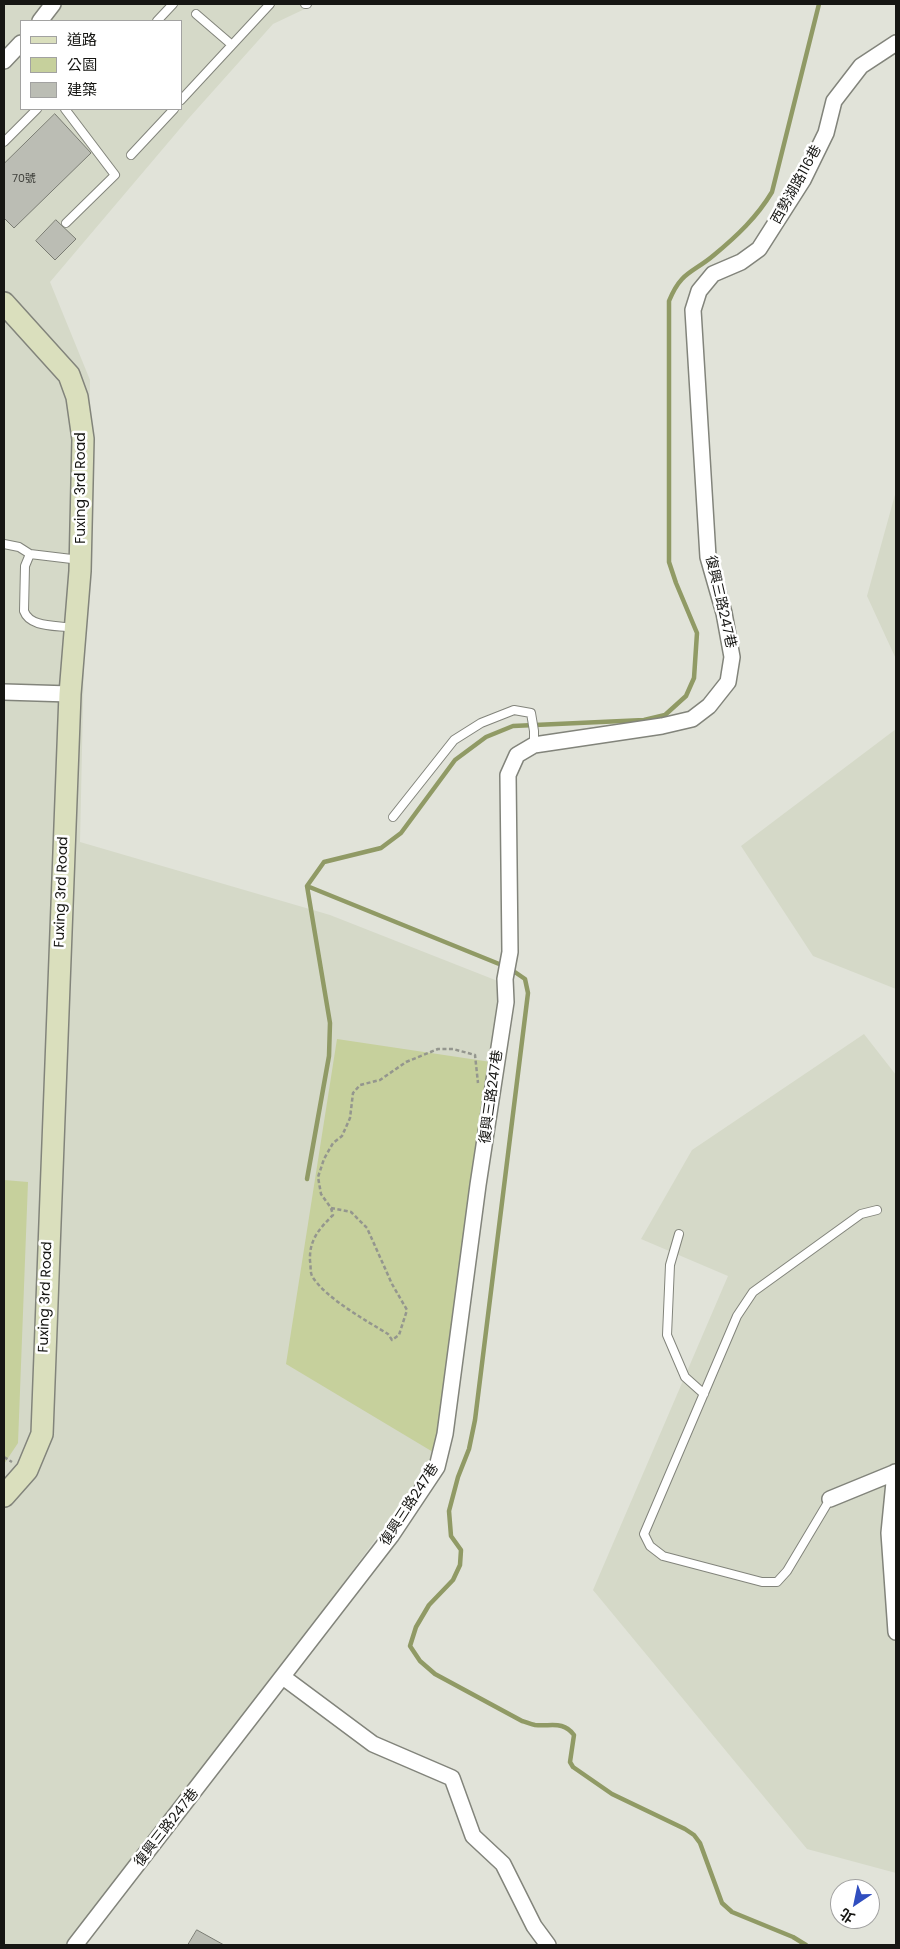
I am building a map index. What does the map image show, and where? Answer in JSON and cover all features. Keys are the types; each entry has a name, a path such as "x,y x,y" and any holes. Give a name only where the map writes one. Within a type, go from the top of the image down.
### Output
{"street":[{"path":"41,20 53,4"},
{"path":"4,61 20,43"},
{"name":"西勢湖路116巷","path":"699,291 713,274 741,262 759,249 803,180 826,133 834,101 861,66 896,43"},
{"name":"復興三路247巷","path":"75,1945 392,1536 437,1467 445,1434 478,1185 506,1002 505,979 510,952 508,775 517,755 534,738 662,726 692,719 709,706 728,682 732,657 724,613 708,557 693,310 699,291"},
{"name":"Fuxing 3rd Road","path":"4,303 68,375 77,397 83,439 80,560 70,694 42,1434 27,1470 4,1496"},
{"path":"4,692 70,694"},
{"path":"830,1499 896,1472 889,1533 896,1632"},
{"path":"283,1677 373,1744 452,1778 473,1836 503,1864 534,1926 548,1945"}],"lane":[{"path":"158,20 173,4"},
{"path":"182,99 270,4"},
{"path":"196,14 232,45"},
{"path":"4,142 36,110"},
{"path":"66,110 114,175 66,223"},
{"path":"131,156 173,110"},
{"path":"4,544 19,547 30,554 80,560"},
{"path":"30,554 25,566 24,611 26,617 34,622 75,628"},
{"path":"393,817 454,740 481,723 514,710 530,713 534,738"},
{"path":"830,1499 787,1571 778,1582 762,1582 663,1556 650,1546 644,1534 736,1316 753,1292 861,1214 877,1210"},
{"path":"679,1234 670,1265 667,1334 685,1377 704,1394"}],"path":[{"path":"331,1208 351,1212 367,1228 392,1284 407,1310 399,1335 392,1340 388,1334 342,1304 323,1289 311,1275 311,1244 319,1228 333,1215 331,1208 321,1194 318,1177 324,1159 333,1143 342,1136 350,1118 353,1093 360,1085 380,1080 406,1062 438,1049 453,1049 475,1055 478,1089"}],"shaded area":[{"path":"4,4 313,4 273,24 189,118 50,282 90,380 80,842 330,915 513,987 446,1442 81,1945 4,1945"},
{"path":"896,491 896,659 867,596"},
{"path":"896,729 896,989 813,956 741,846"},
{"path":"864,1034 896,1075 896,1873 807,1849 593,1590 728,1276 641,1239 692,1150"}],"green space":[{"path":"337,1039 491,1062 443,1425 433,1452 286,1364"},
{"path":"4,1180 28,1182 18,1443 4,1464"}],"building":[{"path":"55,114 91,153 14,228 4,218 4,164"},
{"path":"56,220 76,239 55,260 36,241"},
{"path":"197,1930 224,1945 188,1945"}],"waterway":[{"path":"307,1179 329,1056 330,1023 307,886 324,862 381,848 401,833 455,760 486,737 513,726 644,720 665,715 686,696 694,678 697,633 669,562 669,301 683,278 707,261 739,233 760,210 772,192 819,4"},
{"path":"307,886 509,968 525,979 528,993 475,1420 469,1449 458,1477 449,1511 451,1536 461,1550 460,1565 453,1580 429,1605 416,1627 410,1646 420,1661 435,1674 522,1721 535,1725 556,1725 570,1730 574,1735 570,1762 573,1767 612,1794 694,1835 700,1843 722,1903 732,1912 793,1937 806,1945"}]}
